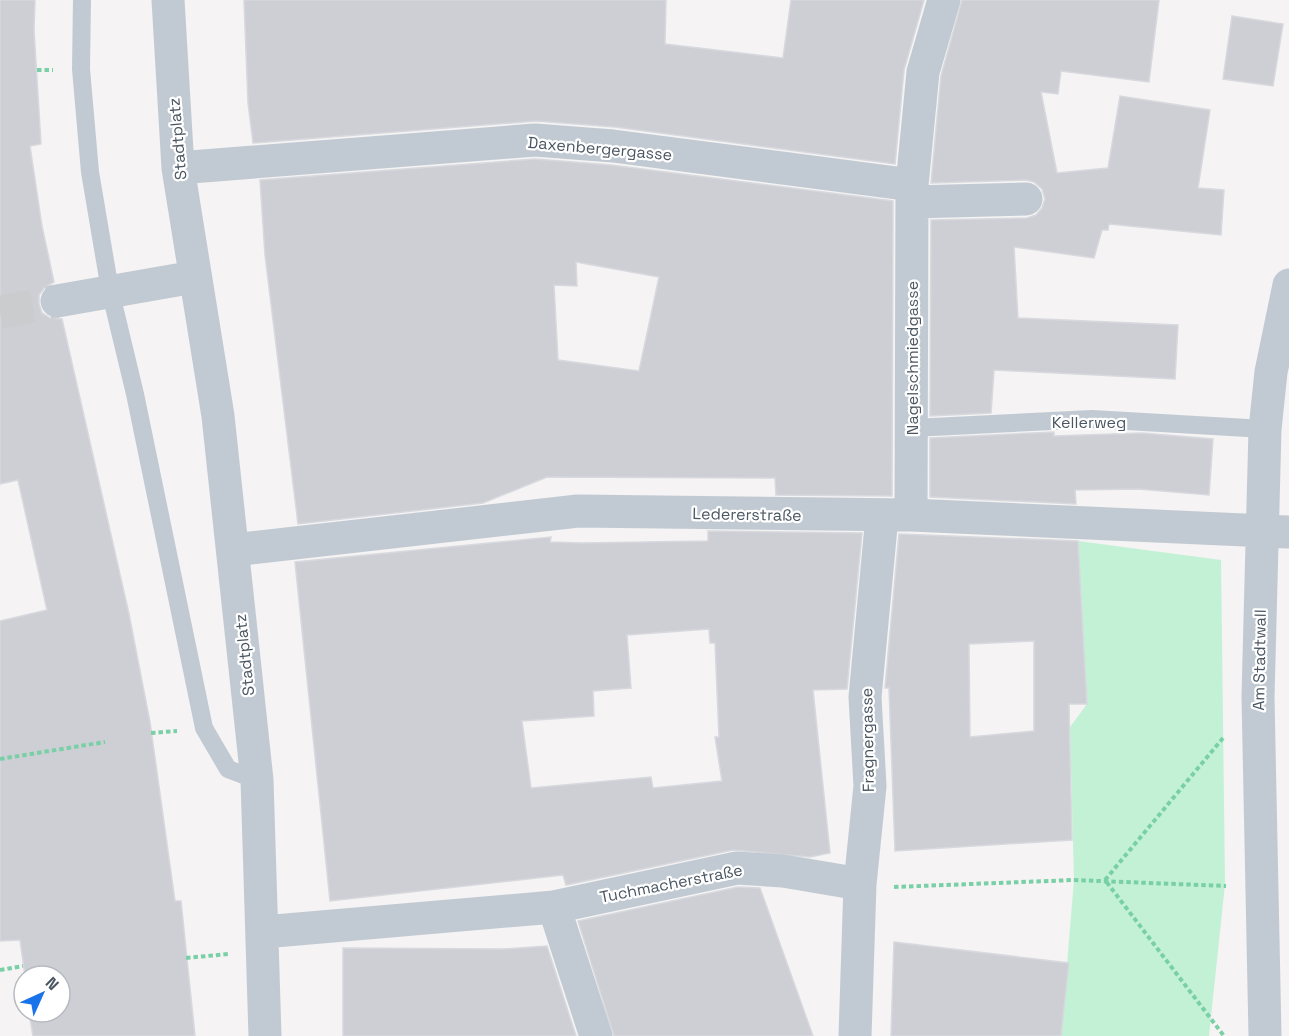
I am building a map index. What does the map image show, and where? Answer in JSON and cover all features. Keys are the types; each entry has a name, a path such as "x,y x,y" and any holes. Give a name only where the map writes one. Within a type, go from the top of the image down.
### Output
{"street":[{"name":"Stadtplatz","path":"168,0 178,168 218,416 257,780 265,1036"},
{"name":"Nagelschmiedgasse","path":"896,515 912,428 912,194 923,72 944,0"},
{"name":"Daxenbergergasse","path":"178,168 535,140 612,146 912,194"},
{"path":"912,194 1026,199"},
{"path":"57,301 195,277"},
{"name":"Am Stadtwall","path":"1265,1036 1258,697 1276,531 1265,429 1271,372 1289,285"},
{"name":"Ledererstraße","path":"233,550 578,511 896,515 1276,531"},
{"name":"Fragnergasse","path":"855,1036 860,884 870,786 865,697 896,515"},
{"name":"Tuchmacherstraße","path":"263,932 554,907 737,868 783,871 860,884"},
{"path":"554,907 596,1036"}],"lane":[{"path":"82,0 81,69 90,172 110,290 135,394 204,728 228,769 257,780"},
{"name":"Kellerweg","path":"912,428 1092,419 1265,429"}],"path":[{"path":"1105,880 1258,697"},
{"path":"0,759 105,742"},
{"path":"1105,880 1224,1036"},
{"path":"860,884 898,887 1105,880 1262,888"}],"green space":[{"path":"1078,541 1221,560 1225,884 1209,1036 1061,1036 1074,880 1070,727 1087,704"}],"building":[{"path":"0,0 35,0 34,30 41,144 30,146 42,226 54,282 45,287 39,295 39,304 42,313 50,318 62,319 129,614 150,722 175,901 181,901 195,1036 33,1036 31,1024 72,1024 72,964 23,964 20,940 0,941 0,621 47,610 18,480 0,484"},
{"path":"244,0 666,0 665,44 783,58 791,0 924,0 904,70 895,164 615,127 536,121 253,143 248,103"},
{"path":"962,0 1159,0 1149,82 1061,71 1058,94 1041,92 1057,173 1108,168 1120,96 1210,110 1198,188 1224,190 1221,235 1109,224 1108,230 1102,230 1094,258 1014,247 1018,318 1178,325 1175,379 994,370 991,413 930,416 931,220 1027,218 1036,215 1045,199 1042,189 1034,182 1026,180 931,183 941,76"},
{"path":"1232,16 1283,24 1273,86 1223,79"},
{"path":"535,159 611,165 893,201 892,496 776,495 775,478 547,477 483,503 298,524 265,255 260,180","holes":["576,262 659,277 639,371 558,360 554,285 577,286"]},
{"path":"1054,432 1054,436 1142,433 1213,439 1209,495 1138,489 1075,490 1076,504 930,497 930,438"},
{"path":"708,531 862,533 847,689 813,690 830,853 810,857 733,850 566,885 563,875 330,901 295,562 551,537 550,542 582,543 708,541","holes":["709,629 710,643 715,643 719,737 715,737 722,781 653,788 651,777 531,788 522,721 594,716 593,691 631,688 627,635"]},
{"path":"899,534 1078,541 1087,704 1069,704 1072,840 895,851 889,688 885,688","holes":["1034,641 1034,731 970,737 969,644"]},
{"path":"738,887 760,888 813,1036 614,1036 578,921"},
{"path":"894,942 1069,963 1061,1036 891,1036"},
{"path":"547,946 576,1036 343,1036 343,948 503,949"}],"tunnel":[{"path":"0,312 57,301"}]}
